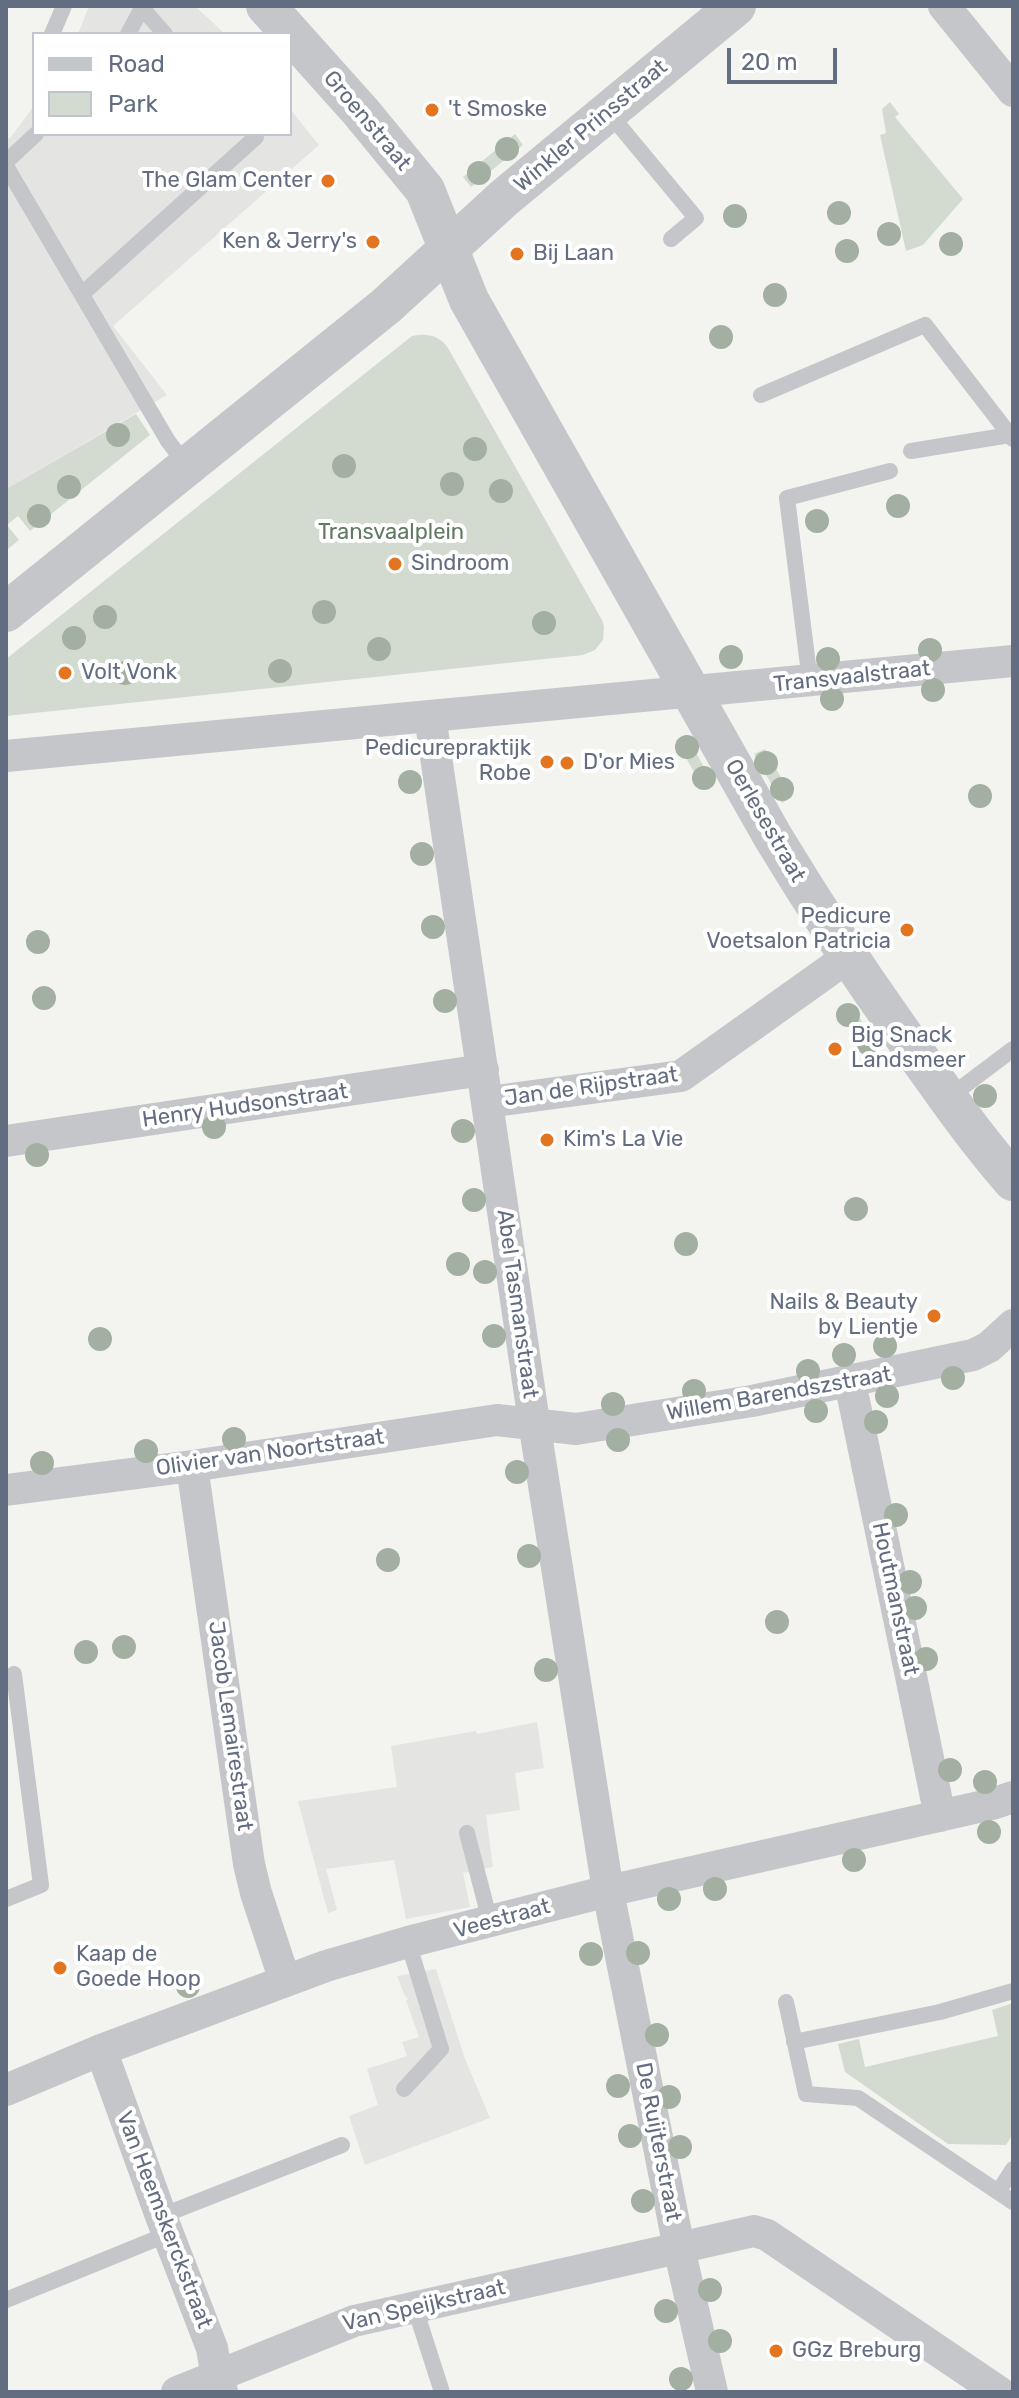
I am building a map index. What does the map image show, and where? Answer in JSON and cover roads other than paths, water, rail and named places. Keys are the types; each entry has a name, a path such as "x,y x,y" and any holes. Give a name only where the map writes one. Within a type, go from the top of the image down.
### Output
{"street":[{"name":"Groenstraat","path":"266,6 289,32"},
{"name":"Winkler Prinsstraat","path":"448,249 504,198 736,6"},
{"path":"944,6 1013,91"},
{"name":"Groenstraat","path":"292,35 425,190 448,249"},
{"path":"6,756 690,691 469,300 448,249 386,306 187,466 10,599"},
{"name":"Transvaalstraat","path":"690,691 1013,661"},
{"name":"Oerlesestraat","path":"690,691 805,891 848,957 948,1098 1013,1181"},
{"name":"Abel Tasmanstraat","path":"430,716 534,1422 608,1891"},
{"name":"Jan de Rijpstraat","path":"488,1102 681,1076 848,957"},
{"name":"Henry Hudsonstraat","path":"6,1141 483,1070"},
{"name":"Willem Barendszstraat","path":"534,1422 576,1429 850,1382 973,1355 989,1347 1013,1325"},
{"name":"Houtmanstraat","path":"850,1382 940,1816"},
{"name":"Olivier van Noortstraat","path":"6,1490 192,1466 497,1420 534,1422"},
{"name":"Jacob Lemairestraat","path":"192,1466 249,1864 285,1981"},
{"name":"Veestraat","path":"6,2090 101,2050 285,1981 408,1942 608,1891 1013,1797"},
{"name":"De Ruijterstraat","path":"608,1891 679,2248 712,2392"},
{"name":"Van Heemskerckstraat","path":"101,2050 212,2348 219,2385"},
{"name":"Van Speijkstraat","path":"177,2392 219,2385 340,2325 414,2305 744,2232 761,2232 999,2392"}],"lane":[{"path":"53,32 64,6"},
{"path":"129,32 143,7 163,32"},
{"path":"608,112 696,218 671,239"},
{"path":"34,136 6,164 168,441 187,466"},
{"path":"82,294 255,136"},
{"path":"761,395 925,325 1011,437 911,451"},
{"path":"810,681 787,498 890,471"},
{"path":"948,1098 1013,1049"},
{"path":"6,1899 41,1885 14,1674"},
{"path":"467,1833 490,1921"},
{"path":"404,2089 441,2049 408,1942"},
{"path":"794,2042 940,2012 1013,1991"},
{"path":"786,2002 806,2094 858,2098 1013,2202"},
{"path":"6,2300 342,2145"},
{"path":"998,2192 1013,2169"},
{"path":"414,2305 442,2392"}],"place":[{"name":"'t Smoske","path":"432,110"},
{"name":"The Glam Center","path":"328,181"},
{"name":"Ken & Jerry's","path":"373,242"},
{"name":"Bij Laan","path":"517,254"},
{"name":"Sindroom","path":"395,564"},
{"name":"Volt Vonk","path":"65,673"},
{"name":"Pedicurepraktijk Robe","path":"547,762"},
{"name":"D'or Mies","path":"567,763"},
{"name":"Pedicure Voetsalon Patricia","path":"907,930"},
{"name":"Big Snack Landsmeer","path":"835,1049"},
{"name":"Kim's La Vie","path":"547,1140"},
{"name":"Nails & Beauty by Lientje","path":"934,1316"},
{"name":"Kaap de Goede Hoop","path":"60,1968"},
{"name":"GGz Breburg","path":"776,2351"}],"park label":[{"name":"Transvaalplein","path":"391,533"}]}
